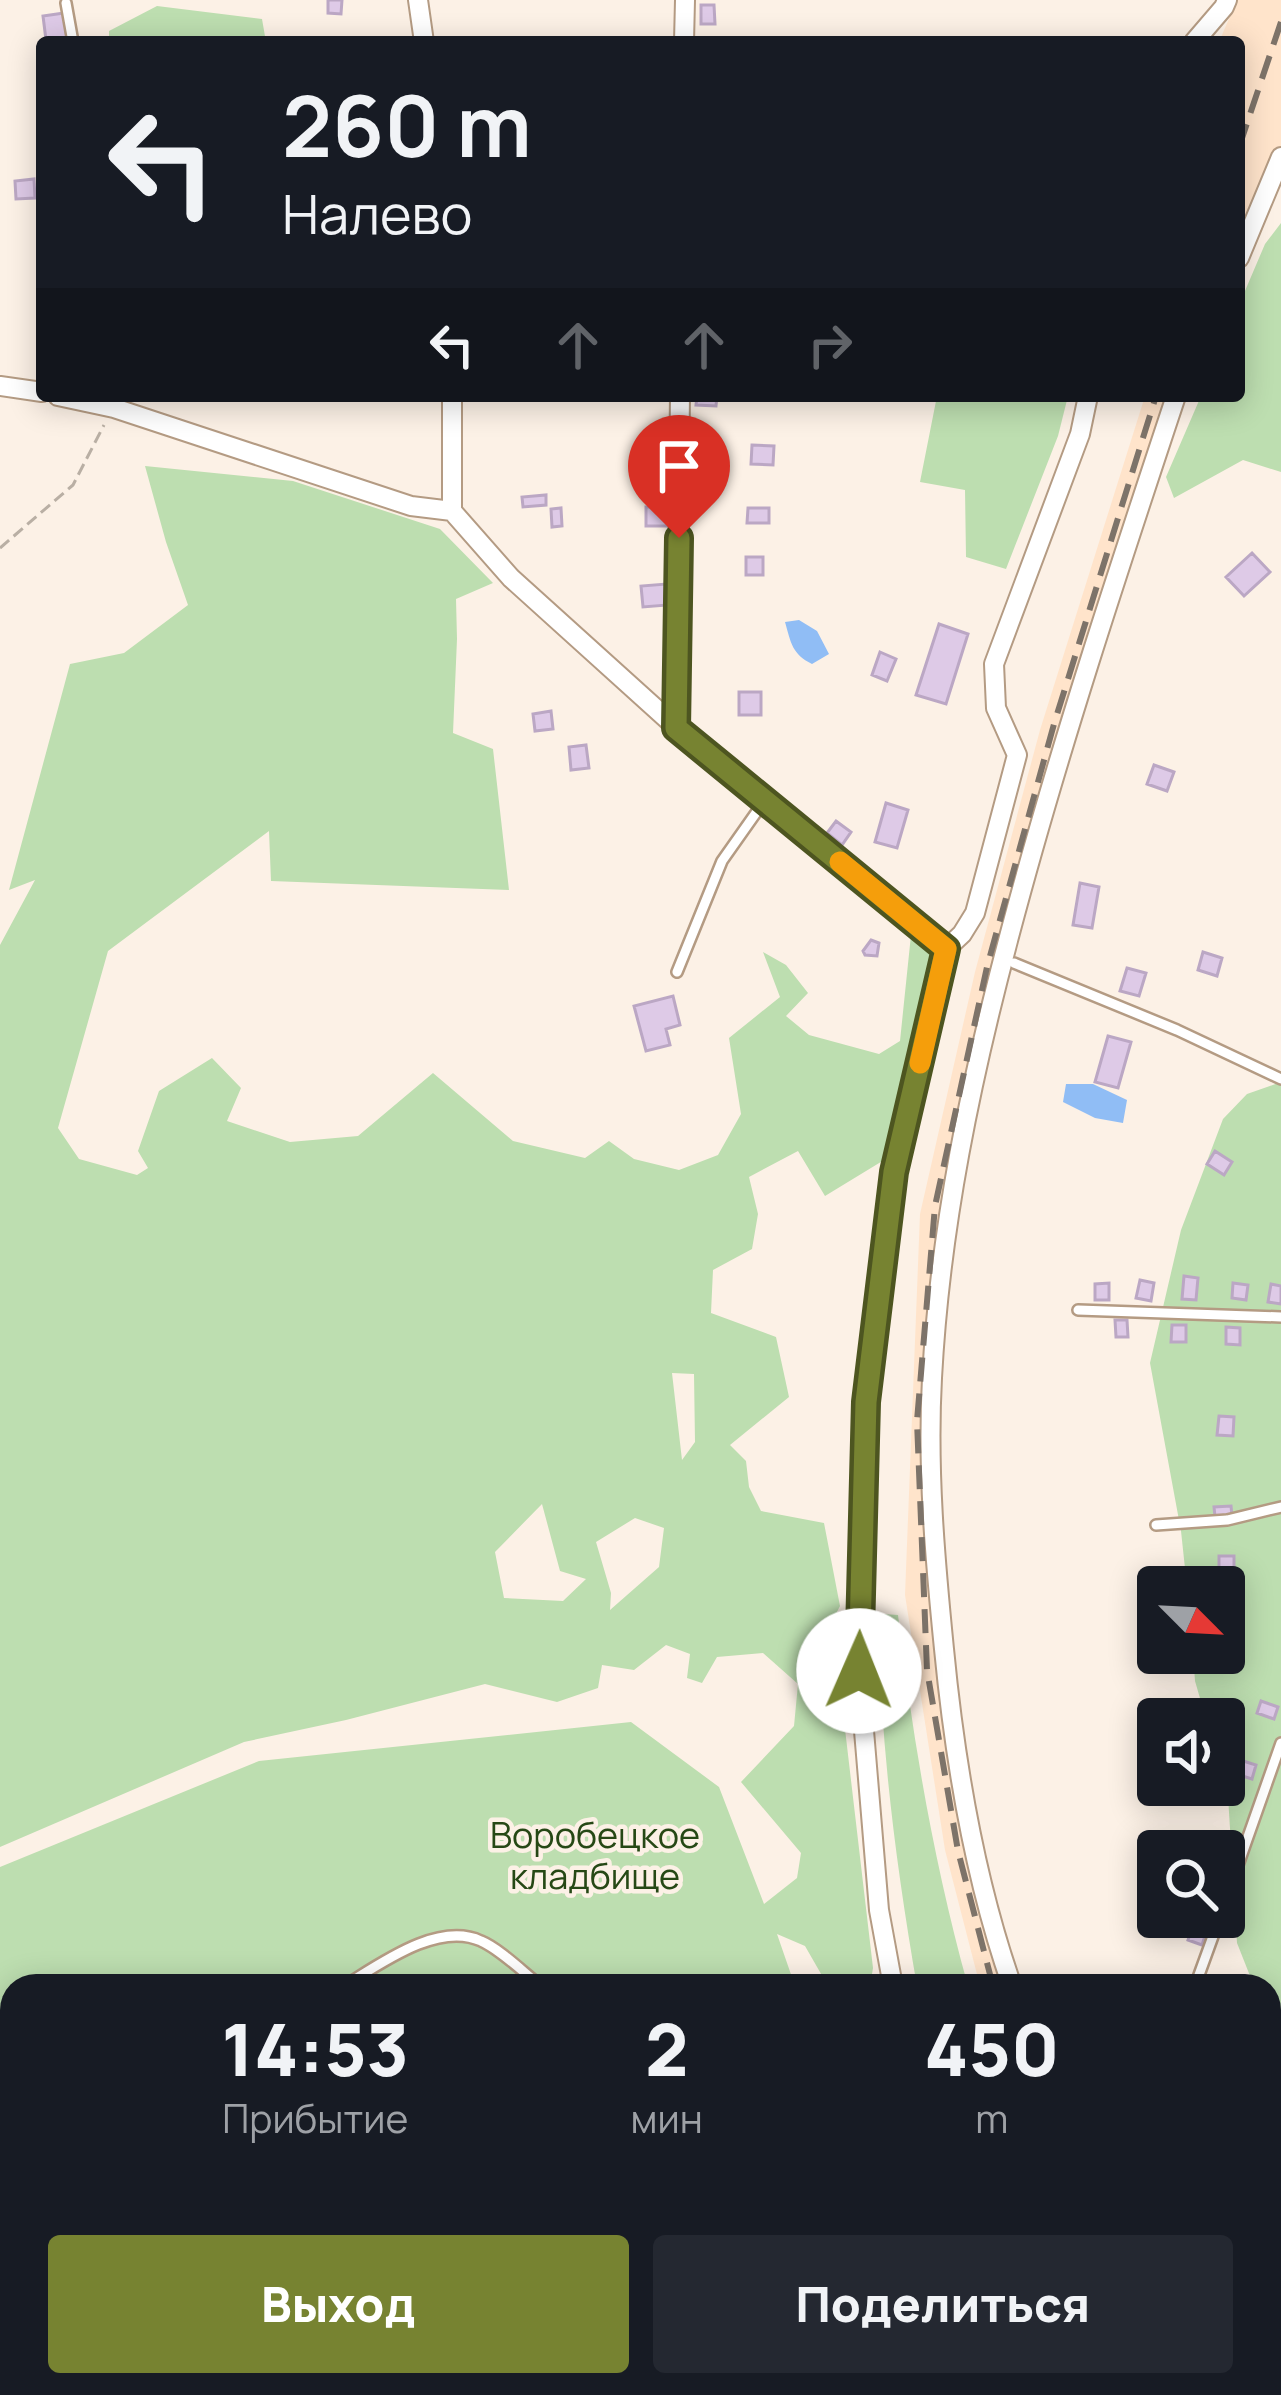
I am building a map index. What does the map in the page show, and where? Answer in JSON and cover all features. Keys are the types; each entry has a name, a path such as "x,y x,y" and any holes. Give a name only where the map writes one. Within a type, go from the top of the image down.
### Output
{"street":[{"path":"418,0 423,36"},
{"path":"684,36 685,0"},
{"path":"1199,36 1227,0"},
{"path":"1245,244 1281,157"},
{"path":"0,386 36,391"},
{"path":"113,402 412,506 452,511"},
{"path":"452,402 452,511 511,578 676,728 946,949"},
{"path":"676,728 680,402"},
{"path":"891,1974 879,1910 859,1671 866,1402 894,1172 946,949 975,913 1017,755 997,708 994,664 1080,434 1087,402"},
{"path":"1008,1974 993,1933 953,1742 931,1519 932,1379 944,1238 978,1055 1029,859 1174,402"}],"lane":[{"path":"66,3 72,36"},
{"path":"677,972 722,861 765,800"},
{"path":"1014,963 1281,1079"},
{"path":"1078,1310 1281,1317"},
{"path":"1156,1525 1227,1520 1281,1507"},
{"path":"1245,1845 1281,1743"},
{"path":"363,1974 402,1950 452,1934 481,1940 525,1974"},
{"path":"1199,1974 1212,1938"}],"path":[{"path":"0,548 73,484 113,402"}],"shaded area":[{"path":"1237,0 1281,0 1281,162 1245,230 1245,36 1222,36"},
{"path":"1143,402 1169,402 996,968 926,1378 961,1820 1003,1974 977,1974 945,1850 905,1595 920,1214 975,972 1040,730"}],"green space":[{"path":"157,6 262,19 265,36 109,36 109,31"},
{"path":"1281,223 1281,472 1243,460 1174,498 1166,477 1198,402 1245,402 1245,291 1265,244"},
{"path":"936,402 1066,402 1006,569 966,557 965,490 920,482"},
{"name":"Воробецкое кладбище","path":"145,466 293,481 440,529 493,583 456,599 453,733 493,749 509,890 271,881 269,831 108,951 58,1128 79,1159 137,1175 148,1168 138,1151 159,1091 212,1058 241,1088 227,1121 290,1142 358,1136 433,1073 513,1141 585,1158 609,1141 634,1159 679,1170 718,1155 741,1114 729,1038 780,997 763,952 786,965 808,993 786,1016 809,1035 879,1054 900,1041 911,935 932,952 889,1157 825,1196 798,1151 749,1177 758,1214 752,1249 713,1270 711,1313 776,1337 789,1397 730,1445 746,1461 749,1487 761,1511 824,1523 840,1606 822,1641 843,1658 835,1683 843,1712 872,1974 821,1974 805,1946 777,1934 791,1974 0,1974 0,1867 259,1761 631,1722 719,1787 764,1904 797,1878 801,1853 741,1782 794,1726 798,1684 763,1653 717,1657 702,1683 687,1678 690,1654 666,1645 634,1670 602,1665 598,1688 557,1702 485,1684 244,1742 0,1847 0,945 35,880 9,890 70,664 124,653 188,605","holes":["672,1373 694,1374 695,1442 682,1460","542,1504 560,1571 586,1579 563,1601 504,1598 495,1552","635,1518 664,1528 659,1567 610,1610 611,1593 596,1542"]},
{"path":"1281,1082 1281,1974 1249,1974 1237,1943 1237,1938 1245,1938 1245,1830 1230,1830 1229,1806 1245,1806 1245,1698 1200,1698 1195,1681 1194,1674 1245,1674 1245,1566 1185,1566 1150,1363 1181,1230 1223,1119 1247,1094"},
{"path":"883,1614 898,1615 926,1802 965,1974 915,1974 900,1882 881,1696"}],"water":[{"path":"799,620 817,631 829,654 812,664 796,652 785,622"},
{"path":"1066,1084 1093,1084 1127,1100 1123,1123 1095,1118 1063,1102"}],"building":[{"path":"328,0 342,0 341,14 328,13"},
{"path":"701,5 714,5 715,24 701,24"},
{"path":"64,13 67,36 46,36 43,16"},
{"path":"34,179 35,198 16,199 15,181"},
{"path":"649,436 668,436 668,449 649,449"},
{"path":"752,445 774,446 773,465 751,464"},
{"path":"546,495 546,505 523,507 522,497"},
{"path":"646,507 666,507 667,526 646,526"},
{"path":"561,508 562,526 552,527 551,509"},
{"path":"748,508 769,508 769,523 747,523"},
{"path":"1252,553 1270,572 1244,596 1226,577"},
{"path":"746,557 763,557 763,575 746,575"},
{"path":"666,584 668,605 643,607 641,586"},
{"path":"939,624 968,634 946,704 916,695"},
{"path":"880,652 896,659 887,681 872,675"},
{"path":"739,692 761,692 761,715 739,715"},
{"path":"551,711 553,729 535,731 533,714"},
{"path":"586,745 589,768 571,770 569,747"},
{"path":"1154,765 1174,772 1167,791 1147,784"},
{"path":"886,803 908,810 897,848 875,842"},
{"path":"836,821 851,832 842,845 827,833"},
{"path":"1080,883 1099,887 1092,928 1073,925"},
{"path":"871,940 879,943 877,956 863,951"},
{"path":"1203,952 1222,958 1217,976 1198,970"},
{"path":"1127,968 1146,973 1139,996 1120,991"},
{"path":"673,996 680,1025 666,1029 670,1045 646,1051 634,1006"},
{"path":"1108,1036 1131,1042 1118,1088 1095,1082"},
{"path":"1215,1151 1232,1162 1224,1175 1207,1164"},
{"path":"1184,1276 1198,1278 1196,1300 1182,1299"},
{"path":"1140,1280 1154,1283 1151,1301 1136,1298"},
{"path":"1109,1283 1109,1300 1095,1300 1095,1284"},
{"path":"1233,1283 1248,1285 1246,1300 1232,1298"},
{"path":"1271,1284 1281,1286 1281,1304 1268,1302"},
{"path":"1115,1320 1127,1320 1128,1337 1116,1337"},
{"path":"1172,1325 1186,1325 1186,1342 1171,1342"},
{"path":"1226,1327 1240,1328 1240,1345 1226,1344"},
{"path":"1219,1416 1234,1417 1233,1436 1217,1435"},
{"path":"1231,1506 1232,1516 1215,1517 1214,1507"},
{"path":"1219,1556 1234,1556 1234,1566 1219,1566"},
{"path":"1261,1701 1278,1707 1274,1719 1257,1713"},
{"path":"1245,1762 1256,1765 1252,1779 1245,1777"}],"railway":[{"path":"1245,129 1281,22"},
{"path":"990,1974 958,1851 927,1670 917,1421 935,1206 987,967 1054,724 1154,402"}],"slow traffic":[{"path":"840,862 946,949 920,1063"}],"route":[{"path":"679,538 676,728 946,949 894,1172 866,1402 859,1671"}]}
